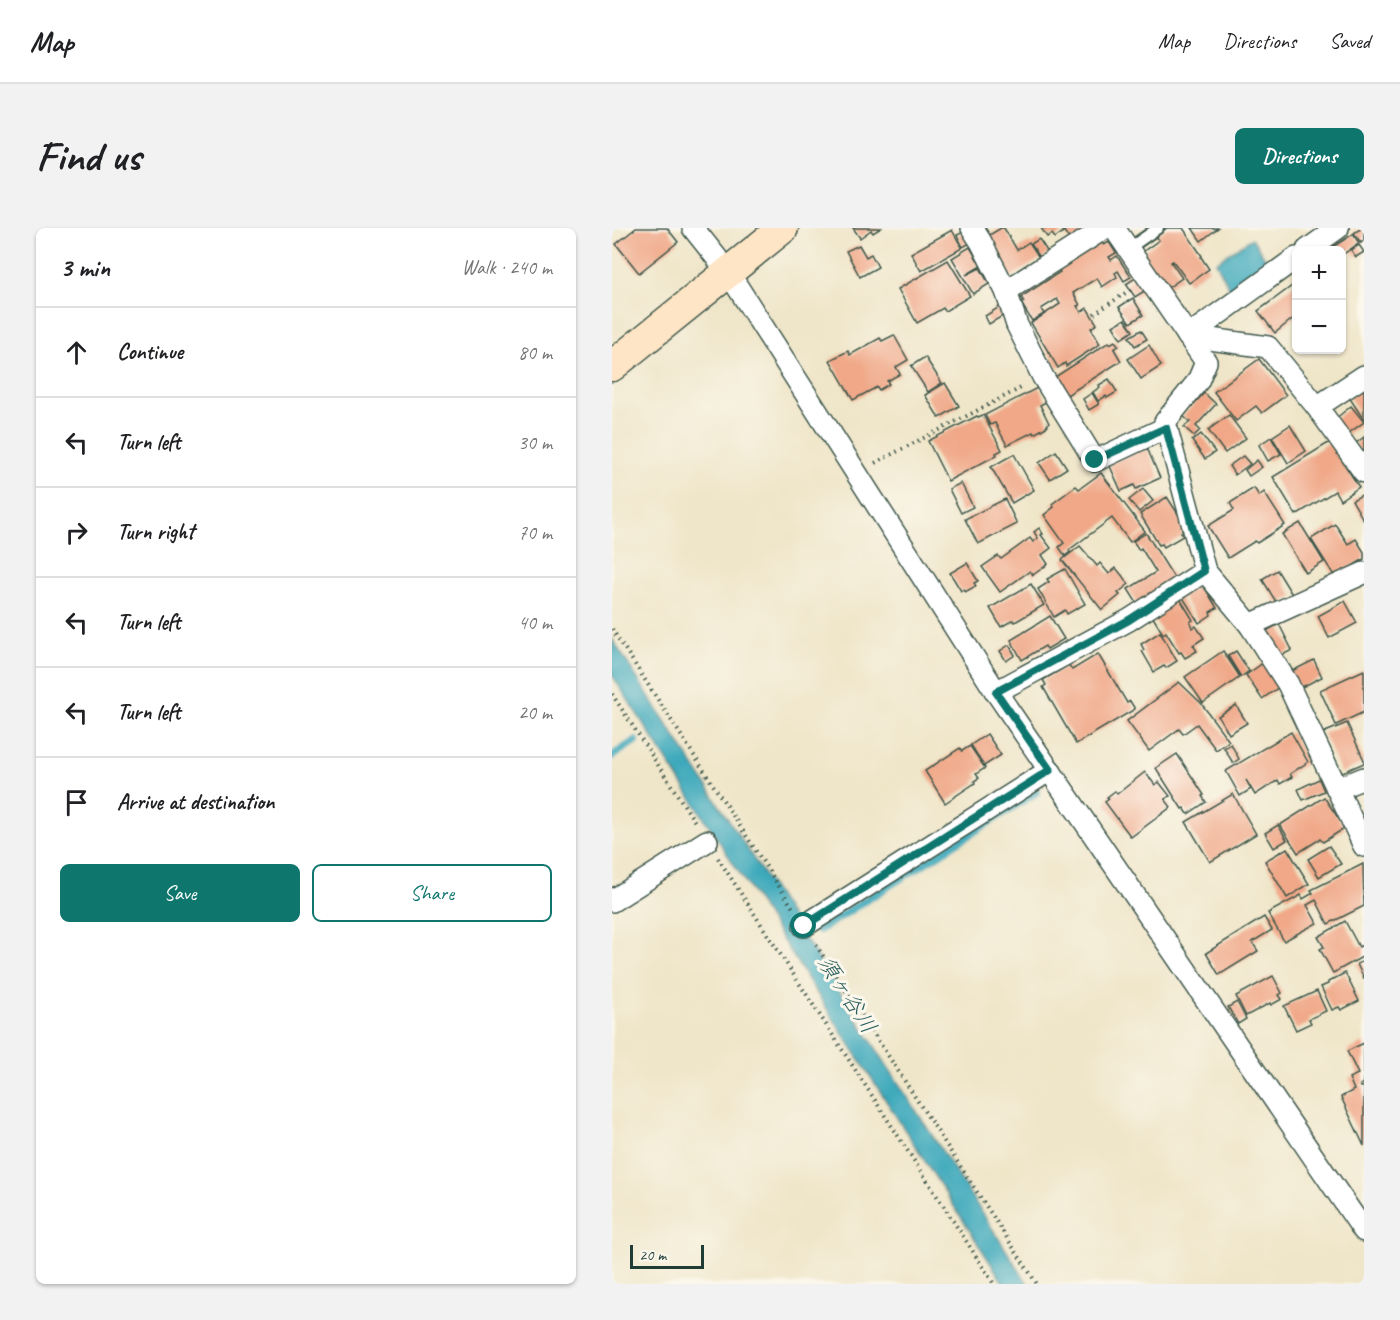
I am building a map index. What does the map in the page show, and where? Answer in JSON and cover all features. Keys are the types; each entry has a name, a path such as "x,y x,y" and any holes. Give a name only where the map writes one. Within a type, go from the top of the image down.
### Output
{"street":[{"path":"693,228 728,272 996,692 1364,1231"},
{"path":"612,366 783,228"},
{"path":"972,228 1006,291 1017,325 1043,377 1095,460 1166,428"},
{"path":"1006,291 1105,228"},
{"path":"1114,228 1206,362 1198,381 1165,422 1204,571 1250,625 1288,684 1364,846"},
{"path":"1313,246 1338,228"},
{"path":"1188,336 1292,261"},
{"path":"1188,336 1268,347 1317,407 1364,472"},
{"path":"1317,407 1364,376"},
{"path":"996,692 1129,620 1204,571"},
{"path":"1250,625 1364,573"},
{"path":"804,926 1050,770"},
{"path":"1337,789 1364,778"},
{"path":"612,901 707,841"}],"lane":[{"path":"1128,249 1158,228"}],"path":[{"path":"1094,314 1130,290"},
{"path":"856,473 1043,377"},
{"path":"612,629 1037,1284"},
{"path":"612,694 994,1284"}],"water":[{"path":"1252,238 1270,266 1231,292 1216,262"},
{"path":"612,639 1028,1284 1004,1284 612,675"}],"building":[{"path":"636,228 667,228 678,242 639,273 616,244"},
{"path":"853,228 881,228 873,233 871,230 860,238"},
{"path":"1004,228 1017,250 1029,242 1040,259 1011,277 986,237"},
{"path":"1041,228 1060,228 1063,232 1055,238 1052,234 1047,237"},
{"path":"1062,228 1093,228 1071,242"},
{"path":"1167,228 1183,228 1209,269 1189,283 1173,261 1171,262 1182,278 1166,289 1141,253 1159,240 1156,236"},
{"path":"1192,228 1218,228 1201,241"},
{"path":"1364,228 1364,240 1361,243 1354,233"},
{"path":"952,230 962,248 921,271 911,253"},
{"path":"966,231 972,242 963,247 957,235"},
{"path":"1353,234 1359,243 1346,252 1346,246 1334,246"},
{"path":"1039,239 1049,254 1041,259 1031,244"},
{"path":"1109,242 1116,253 1109,257 1111,260 1117,256 1131,277 1124,281 1118,271 1115,273 1117,277 1102,287 1097,278 1073,293 1081,312 1087,308 1097,324 1091,328 1100,344 1066,366 1065,363 1058,368 1031,323 1060,304 1057,299 1041,309 1044,314 1032,321 1021,303 1024,302 1021,297 1102,243 1104,245"},
{"path":"859,245 866,257 871,254 878,267 860,277 846,251"},
{"path":"1359,245 1364,252 1356,257 1351,250"},
{"path":"970,247 981,266 966,275 980,268 989,284 973,294 952,258"},
{"path":"948,260 970,296 945,311 943,308 917,323 898,289"},
{"path":"1137,277 1146,290 1135,297 1126,284"},
{"path":"1292,286 1292,319 1275,333 1258,311"},
{"path":"1133,298 1143,315 1130,323 1119,307"},
{"path":"1001,306 1006,314 989,324 985,316"},
{"path":"1125,319 1133,331 1121,339 1113,326"},
{"path":"1141,330 1147,339 1135,346 1129,337"},
{"path":"894,335 908,360 896,367 900,374 887,381 889,384 879,390 877,387 853,400 830,360 848,351 850,355 880,338 882,341"},
{"path":"1115,341 1119,346 1114,349 1121,361 1067,395 1055,377 1109,342 1110,344"},
{"path":"1149,345 1161,366 1141,379 1128,359"},
{"path":"925,357 942,383 928,392 911,366"},
{"path":"1259,359 1286,395 1262,413 1256,406 1236,421 1214,392"},
{"path":"1109,379 1117,392 1098,401 1093,392"},
{"path":"945,383 959,406 939,418 925,395"},
{"path":"1039,387 1046,402 1040,405 1049,423 1048,426 1007,445 995,423 990,425 985,415"},
{"path":"1364,387 1364,420 1349,397"},
{"path":"1092,393 1099,404 1089,410 1083,399"},
{"path":"1204,393 1216,404 1196,426 1200,430 1194,436 1184,427 1190,422 1183,416"},
{"path":"1351,406 1364,422 1346,435 1334,420"},
{"path":"983,415 1002,450 996,453 997,455 948,481 928,441"},
{"path":"1229,415 1246,438 1225,453 1208,430"},
{"path":"1290,425 1306,451 1288,463 1272,437"},
{"path":"1201,434 1215,452 1205,459 1192,441"},
{"path":"1271,437 1281,454 1268,461 1259,445"},
{"path":"1364,437 1364,455 1355,444"},
{"path":"1330,442 1359,487 1340,500 1335,491 1296,515 1273,477"},
{"path":"1147,448 1160,478 1136,489 1134,485 1121,491 1109,464"},
{"path":"1056,451 1067,468 1050,479 1039,463"},
{"path":"1014,454 1034,490 1012,503 991,467"},
{"path":"1243,456 1250,464 1235,475 1229,466"},
{"path":"1257,460 1262,467 1249,476 1245,470"},
{"path":"1101,473 1145,531 1130,542 1112,518 1069,550 1070,552 1065,556 1059,547 1064,543 1044,515 1054,507 1052,504 1076,486 1079,489"},
{"path":"961,483 973,507 961,513 949,489"},
{"path":"1254,488 1259,496 1264,492 1285,525 1228,558 1208,526 1234,510 1230,503"},
{"path":"1143,489 1153,501 1139,512 1129,500"},
{"path":"1364,494 1364,521 1352,500"},
{"path":"1167,497 1187,526 1182,529 1183,536 1164,547 1162,544 1159,545 1140,514"},
{"path":"1005,499 1017,524 978,544 965,519"},
{"path":"1300,523 1324,562 1306,573 1282,534"},
{"path":"1335,524 1348,544 1356,539 1364,552 1364,559 1335,577 1311,539"},
{"path":"1039,528 1043,534 1041,535 1051,548 1042,555 1048,564 1033,575 1030,571 1000,592 982,567 998,556 1001,559 1030,538 1033,542 1038,538 1034,532"},
{"path":"1146,533 1176,581 1138,605 1128,589 1156,572 1141,548 1139,550 1133,541"},
{"path":"1080,546 1097,566 1100,563 1109,574 1116,568 1129,584 1102,610 1062,560"},
{"path":"967,563 978,581 974,583 976,586 965,592 964,589 961,591 950,573"},
{"path":"1065,569 1085,604 1067,614 1065,610 1054,617 1038,589 1049,582 1047,579"},
{"path":"1277,570 1293,596 1278,605 1262,579"},
{"path":"1202,583 1217,608 1199,623 1182,596"},
{"path":"1031,584 1044,605 1015,622 1013,620 1001,627 990,608"},
{"path":"1179,597 1193,620 1190,622 1193,628 1196,626 1204,638 1193,645 1197,651 1185,658 1181,652 1179,653 1166,632 1163,634 1151,614"},
{"path":"1345,601 1357,623 1329,638 1318,616"},
{"path":"1050,616 1064,639 1047,649 1045,646 1022,660 1011,640"},
{"path":"1279,624 1292,650 1279,657 1266,631"},
{"path":"1160,632 1177,661 1154,672 1142,651 1144,650 1141,644"},
{"path":"1009,645 1015,655 1006,661 1000,651"},
{"path":"1223,651 1240,677 1203,703 1185,677"},
{"path":"1236,651 1249,671 1241,677 1228,656"},
{"path":"1098,654 1127,703 1130,701 1135,709 1076,744 1043,687 1046,685 1043,680 1069,665 1072,670"},
{"path":"1314,660 1322,677 1300,688 1288,673"},
{"path":"1263,663 1279,687 1262,699 1246,675"},
{"path":"1364,670 1364,712 1336,725 1320,690"},
{"path":"1179,682 1201,703 1229,741 1216,750 1197,724 1183,734 1179,729 1149,751 1127,721"},
{"path":"1236,705 1247,723 1229,734 1218,716"},
{"path":"1347,723 1364,763 1341,773 1323,733"},
{"path":"1291,732 1308,762 1290,774 1292,777 1280,784 1278,780 1255,795 1246,780 1251,789 1240,796 1226,771"},
{"path":"987,734 1001,755 984,766 971,745"},
{"path":"1231,744 1239,759 1233,763 1224,748"},
{"path":"970,746 985,768 976,774 979,778 974,781 975,783 945,803 925,771 960,748 962,751"},
{"path":"1177,754 1204,795 1202,796 1206,802 1188,814 1184,808 1182,809 1156,768"},
{"path":"1145,772 1155,785 1159,782 1170,796 1165,799 1171,807 1131,837 1105,802 1109,799 1107,797 1115,791 1117,794"},
{"path":"1319,779 1324,791 1303,800 1298,789"},
{"path":"1233,794 1256,834 1210,862 1186,822"},
{"path":"1324,797 1345,828 1323,842 1320,839 1298,853 1280,825"},
{"path":"1278,825 1287,840 1274,848 1265,833"},
{"path":"1329,846 1341,864 1319,877 1308,859"},
{"path":"1287,848 1309,884 1287,898 1265,861"},
{"path":"1363,864 1364,906 1328,924 1316,900 1307,905 1317,923 1284,941 1268,913 1301,895 1303,899 1313,893 1311,890"},
{"path":"1264,917 1272,930 1252,942 1258,951 1219,975 1206,953"},
{"path":"1345,921 1359,947 1364,944 1364,956 1333,973 1320,949 1324,947 1318,937"},
{"path":"1364,961 1364,979 1357,964"},
{"path":"1345,973 1359,1001 1341,1010 1339,1007 1332,1010 1321,987"},
{"path":"1273,976 1282,993 1279,995 1282,999 1246,1016 1236,996"},
{"path":"1317,991 1326,1011 1309,1019 1311,1023 1296,1030 1284,1006"},
{"path":"1237,1002 1246,1019 1238,1024 1228,1007"},
{"path":"1364,1043 1364,1083 1360,1085 1364,1086 1364,1146 1341,1097 1354,1090 1349,1078 1358,1074 1347,1051"}],"waterway":[{"path":"612,756 635,741"},
{"path":"819,930 1036,792"}],"route":[{"path":"804,926 1050,770 996,692 1129,620 1204,571 1166,428 1095,460"}],"water label":[{"name":"須ヶ谷川","path":"848,994"}]}
